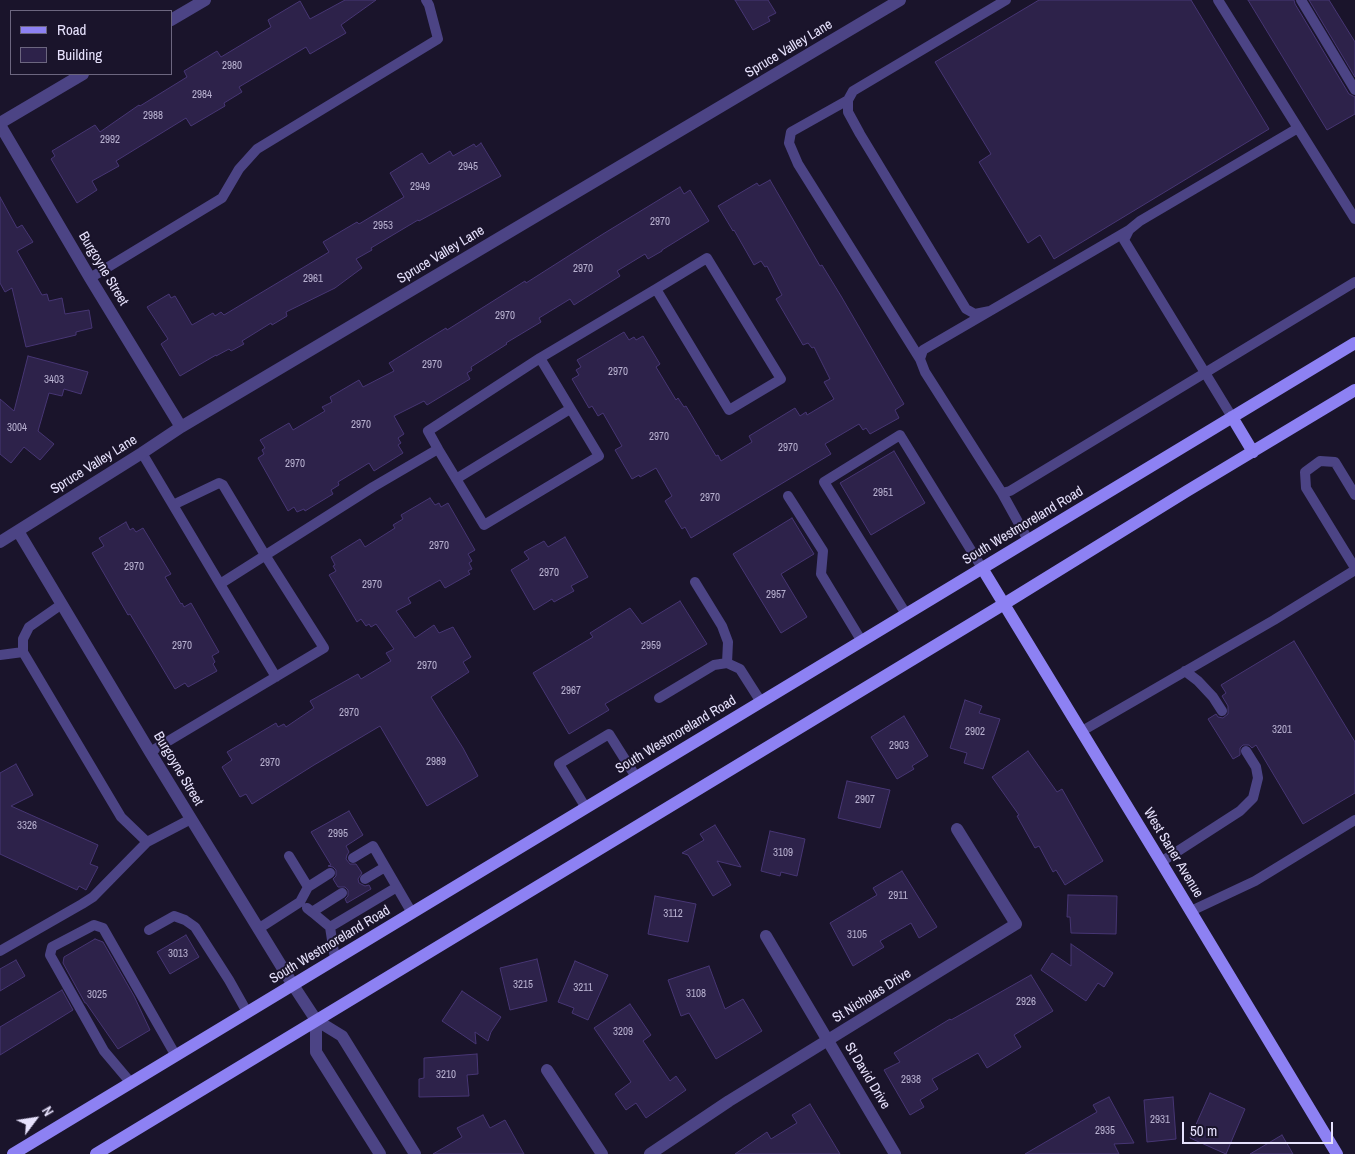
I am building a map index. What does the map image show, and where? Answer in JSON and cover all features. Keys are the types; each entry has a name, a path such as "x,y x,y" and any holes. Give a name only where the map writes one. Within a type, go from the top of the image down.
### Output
{"main road":[{"name":"South Westmoreland Road","path":"13,1154 1355,342"},
{"path":"96,1154 1355,390"},
{"path":"1232,417 1253,452"},
{"name":"West Saner Avenue","path":"982,568 1337,1154"}],"street":[{"path":"172,19 205,0"},
{"name":"Spruce Valley Lane","path":"0,542 142,454 181,427 900,0"},
{"path":"0,124 80,75"},
{"name":"Burgoyne Street","path":"0,124 90,278 181,427"},
{"name":"Burgoyne Street","path":"18,531 190,819 293,985 316,1020 342,1036 415,1154"},
{"name":"St Nicholas Drive","path":"650,1154 729,1100 1016,924 957,830"},
{"name":"St David Drive","path":"766,936 895,1154"},
{"path":"316,1020 316,1052 380,1154"},
{"path":"546,1070 602,1154"}],"lane":[{"path":"90,278 222,198 239,169 257,149 438,39 426,0"},
{"path":"990,310 974,314 966,309 860,134 848,112 848,100 853,91 1006,0"},
{"path":"1218,0 1355,219"},
{"path":"1301,0 1355,90"},
{"path":"848,100 791,132 789,143 798,164 1002,493 1028,540"},
{"path":"920,359 923,350 1129,230 1140,221 1298,128"},
{"path":"1129,230 1124,240 1232,417"},
{"path":"540,358 599,456 484,525 428,431 540,358 707,258 781,379 730,410 656,289"},
{"path":"1002,493 1010,491 1355,282"},
{"path":"456,479 570,409"},
{"path":"906,614 824,482 900,435 982,568"},
{"path":"220,584 373,487 438,449"},
{"path":"142,454 276,677"},
{"path":"1082,731 1274,620 1355,569 1306,488 1305,472 1320,460 1335,462 1355,495"},
{"path":"150,752 324,648 223,485 219,482 173,506"},
{"path":"788,496 823,551 821,574 861,640"},
{"path":"695,582 722,626 728,642 727,662"},
{"path":"62,604 29,628 23,639 23,652 122,817 147,842"},
{"path":"0,655 23,652"},
{"path":"659,698 714,665 727,662 740,669 761,702"},
{"path":"1186,671 1198,680 1222,711"},
{"path":"586,808 559,764 609,734 636,777"},
{"path":"1161,862 1240,811 1253,798 1258,778 1256,767 1246,751"},
{"path":"0,951 94,896 147,842 190,819"},
{"path":"1191,912 1255,881 1355,820"},
{"path":"353,858 373,846 412,912"},
{"path":"289,856 308,887"},
{"path":"365,879 386,867"},
{"path":"258,929 300,902 308,887 330,873"},
{"path":"330,927 397,887"},
{"path":"312,912 342,893"},
{"path":"300,902 330,927 335,959"},
{"path":"149,930 174,916 185,920 195,927 230,980 247,1012"},
{"path":"131,1083 104,1052 50,955 52,947 94,925 103,928 176,1056"}],"building":[{"path":"345,0 376,0 341,25 346,33 310,54 306,47 239,87 242,92 224,103 225,106 191,126 186,118 116,161 119,166 92,181 97,190 77,203 51,159 55,156 52,151 95,125 100,132 139,105 187,77 184,71 217,51 221,57 271,27 268,20 300,1 310,19"},
{"path":"735,0 768,0 776,13 768,17 770,21 753,30"},
{"path":"1039,0 1191,0 1269,129 1054,259 1040,235 1028,243 979,162 991,154 935,62"},
{"path":"1248,0 1294,0 1349,94 1355,97 1355,114 1327,130"},
{"path":"1309,0 1329,0 1355,42 1355,77"},
{"path":"481,143 501,176 418,220 371,248 372,250 356,259 362,268 335,288 286,312 287,316 272,325 271,323 242,341 244,344 231,351 229,349 216,355 180,376 161,344 168,339 147,307 169,294 171,298 175,296 192,325 213,313 215,316 221,312 224,315 329,252 323,242 357,222 359,224 404,197 390,173 422,153 429,164 450,151 453,156 474,144 476,147"},
{"path":"770,180 904,404 895,410 899,418 870,434 866,428 863,430 859,424 825,444 831,454 691,538 685,527 682,529 665,501 672,496 656,468 640,477 639,475 632,479 615,450 622,446 603,413 598,416 592,406 589,408 572,379 579,375 576,370 581,367 577,360 624,332 629,340 634,337 636,340 643,336 660,364 656,367 676,400 678,398 684,407 686,406 716,456 718,455 721,461 752,442 749,436 795,408 800,416 806,412 807,415 834,399 824,382 830,379 814,347 812,348 808,343 803,345 776,299 782,295 767,266 765,267 761,261 754,265 718,206 757,183 759,186"},
{"path":"680,187 684,194 690,190 709,221 648,259 645,254 617,271 620,276 574,305 570,299 539,318 541,322 471,367 472,370 467,373 470,379 427,405 424,401 394,416 404,434 398,438 401,443 398,445 403,453 374,471 369,463 338,482 339,485 331,490 333,494 305,511 304,509 297,512 294,507 288,511 258,458 264,454 262,450 265,448 260,440 289,423 293,430 325,411 322,407 332,402 330,397 359,380 363,387 394,371 389,363 446,328 447,330 525,281 526,283"},
{"path":"0,197 17,228 22,225 33,242 17,251 42,295 47,294 49,301 62,298 65,314 89,310 92,328 76,332 76,335 26,347 12,288 5,292 0,283"},
{"path":"28,356 88,372 81,394 64,389 62,396 49,393 38,431 54,444 40,460 24,447 11,463 0,454 0,399 14,411"},
{"path":"894,451 925,503 871,535 840,483"},
{"path":"430,498 435,505 439,503 441,507 448,503 475,550 468,554 472,561 469,563 472,569 468,571 470,574 445,588 440,580 408,598 411,603 396,611 415,638 434,625 439,633 453,627 471,657 463,662 469,672 431,697 478,776 427,806 380,726 252,804 246,794 240,797 222,767 232,760 227,752 276,723 278,727 284,724 286,727 314,708 310,701 358,674 361,679 391,661 386,653 394,649 376,624 371,627 369,624 366,626 361,619 357,622 329,575 336,571 331,557 360,539 365,547 395,528 393,525 403,519 401,515"},
{"path":"792,518 814,554 781,574 807,617 781,633 733,554"},
{"path":"126,522 130,530 133,528 136,532 143,528 171,574 165,577 181,604 184,607 191,603 219,652 212,656 215,662 213,664 217,671 188,687 185,683 175,689 130,614 128,615 92,553 104,546 99,538"},
{"path":"565,537 588,577 571,586 574,591 554,602 552,599 534,610 511,570 529,559 524,552 544,541 548,547"},
{"path":"680,601 707,644 605,704 609,710 569,734 533,673 593,637 590,633 630,608 642,624"},
{"path":"1294,641 1355,742 1355,793 1303,824 1256,745 1252,748 1249,745 1243,745 1240,748 1240,755 1233,759 1208,719 1216,714 1218,717 1223,718 1228,714 1228,706 1222,696 1226,693 1221,685"},
{"path":"965,700 982,706 979,713 1000,719 983,769 964,763 967,753 950,748"},
{"path":"904,716 928,756 912,766 914,769 897,779 871,737"},
{"path":"1028,751 1057,792 1062,789 1103,861 1065,885 1056,870 1053,872 1039,846 1035,848 1017,816 1019,815 992,777"},
{"path":"16,764 33,795 11,806 98,845 90,864 98,867 86,890 79,886 77,890 0,854 0,773"},
{"path":"847,781 890,790 880,828 838,818"},
{"path":"349,811 363,835 346,846 349,852 346,859 350,864 356,864 362,873 358,879 359,883 365,886 369,885 371,889 347,903 345,899 348,896 348,890 345,887 338,887 333,879 336,876 336,870 328,866 331,865 311,832"},
{"path":"715,825 741,867 717,861 731,885 713,896 688,855 682,853 704,840 700,834"},
{"path":"770,831 805,839 797,876 781,872 780,876 761,871"},
{"path":"902,871 937,927 919,938 911,923 880,941 884,947 853,966 830,923 877,895 873,888"},
{"path":"1068,895 1117,896 1116,934 1071,933 1070,917 1067,917"},
{"path":"655,896 696,904 688,942 648,934"},
{"path":"186,935 199,957 170,974 157,952"},
{"path":"95,939 103,942 134,996 150,1030 118,1049 85,1003 63,963 64,957"},
{"path":"1071,944 1113,973 1104,987 1098,983 1086,1001 1041,970 1052,953 1071,966"},
{"path":"537,959 547,1001 510,1010 500,968"},
{"path":"16,960 25,976 0,991 0,969"},
{"path":"575,961 608,975 588,1020 572,1013 574,1008 558,1002"},
{"path":"709,966 725,1009 743,999 762,1031 716,1059 689,1013 681,1016 668,980"},
{"path":"1031,975 1053,1011 1014,1035 1021,1047 987,1068 978,1053 932,1079 938,1089 920,1100 924,1107 910,1115 884,1070 900,1062 894,1053 950,1019"},
{"path":"62,990 73,1010 0,1055 0,1027"},
{"path":"462,991 501,1017 491,1032 488,1041 475,1032 476,1044 442,1021"},
{"path":"630,1004 651,1035 643,1041 670,1081 676,1076 686,1090 646,1118 636,1103 626,1110 615,1094 631,1082 594,1028"},
{"path":"477,1054 478,1074 467,1075 469,1096 419,1097 419,1079 424,1078 424,1058"},
{"path":"1210,1093 1245,1109 1226,1154 1190,1138"},
{"path":"1109,1097 1134,1143 1114,1144 1119,1154 1025,1154 1097,1112 1093,1105"},
{"path":"1173,1097 1176,1139 1147,1142 1144,1100"},
{"path":"810,1104 840,1154 735,1154 767,1132 771,1139 797,1123 792,1115"},
{"path":"483,1115 490,1128 505,1120 524,1154 433,1154 462,1137 457,1128"},
{"path":"1282,1135 1293,1154 1250,1154"}]}
